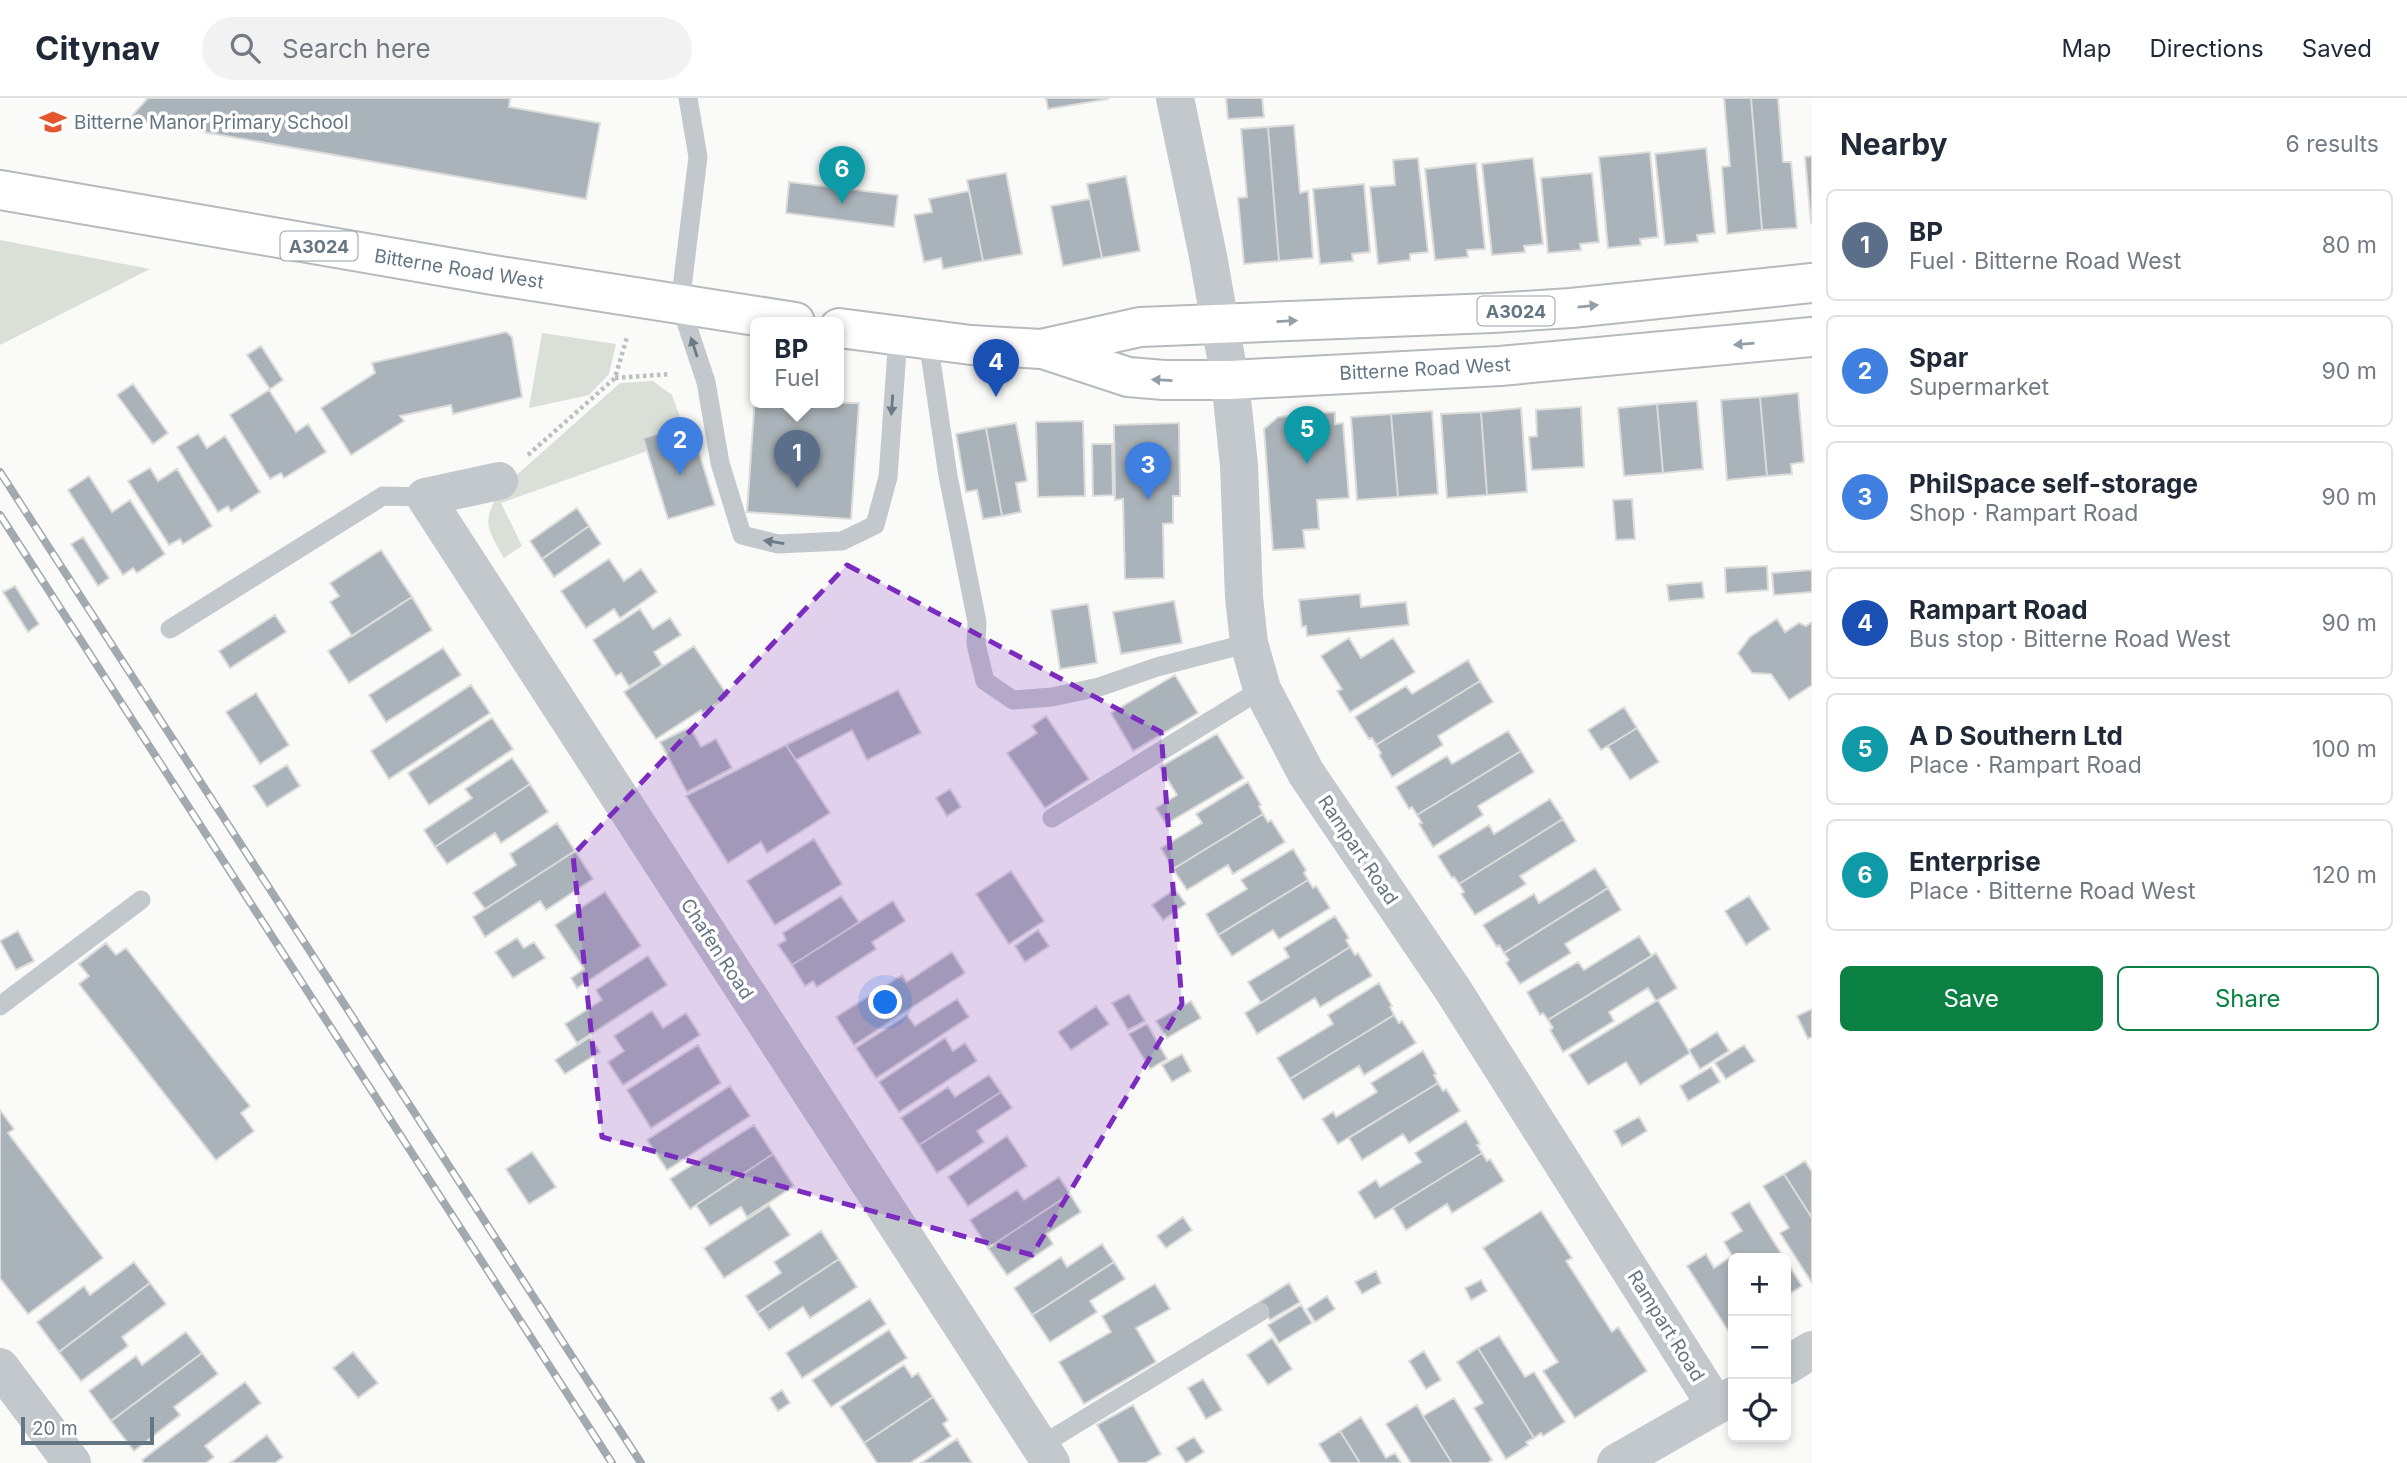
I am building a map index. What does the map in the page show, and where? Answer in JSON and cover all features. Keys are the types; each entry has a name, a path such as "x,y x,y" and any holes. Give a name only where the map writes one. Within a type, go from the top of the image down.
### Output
{"main road":[{"name":"Bitterne Road West","path":"0,190 763,317"},
{"name":"Bitterne Road West","path":"1041,349 1140,327 1571,308 1812,283"},
{"name":"Bitterne Road West","path":"844,329 971,345 1041,349 1128,377 1164,380 1230,380 1500,366 1812,337"}],"street":[{"name":"Rampart Road","path":"1175,98 1208,256 1230,380 1239,465 1244,597 1249,643 1262,689 1306,773 1725,1401"},
{"path":"425,498 499,481"},
{"name":"Chafen Road","path":"425,498 1045,1454"},
{"path":"1791,1363 1812,1350"},
{"path":"0,1367 72,1463"},
{"path":"1616,1463 1725,1401"}],"lane":[{"path":"688,98 698,157 680,304 702,372 720,463 742,535 778,544 842,541 875,524 888,477 913,338"},
{"path":"913,338 948,475 977,622 976,645 985,681 1013,700 1052,697 1099,687 1157,667 1249,643"},
{"path":"170,629 383,496 425,498"},
{"path":"1052,818 1262,689"},
{"path":"0,1006 141,900"},
{"path":"1045,1454 1261,1312"}],"path":[{"path":"499,481 615,378 639,298"},
{"path":"615,378 702,372"}],"highlighted area":[{"path":"847,565 1161,732 1182,1004 1032,1255 602,1137 573,855"}],"shaded area":[{"path":"0,240 150,269 0,345"},
{"path":"542,333 616,344 609,374 589,395 529,408"},
{"path":"653,381 672,395 683,425 644,438 647,451 501,503 522,546 504,558 488,523 491,508 502,488 620,383"}],"building":[{"path":"148,98 510,98 509,107 600,123 586,199 129,119"},
{"path":"1046,98 1108,98 1108,99 1048,109"},
{"path":"1226,98 1262,98 1264,117 1228,119"},
{"path":"1724,98 1751,98 1762,230 1727,234 1722,167 1730,166"},
{"path":"1751,98 1778,98 1783,162 1791,162 1797,228 1762,230"},
{"path":"1294,125 1300,193 1308,191 1313,258 1279,261 1268,127"},
{"path":"1268,127 1279,261 1244,264 1238,198 1247,197 1241,129"},
{"path":"1706,148 1715,233 1697,235 1698,242 1665,245 1655,154"},
{"path":"1650,152 1658,237 1640,239 1641,245 1608,248 1599,157"},
{"path":"1812,156 1812,223 1811,223 1805,157"},
{"path":"1418,158 1428,252 1410,254 1410,260 1378,264 1370,187 1395,185 1393,160"},
{"path":"1533,158 1543,244 1524,246 1525,252 1492,255 1482,164"},
{"path":"1476,163 1485,249 1467,250 1468,257 1435,260 1425,169"},
{"path":"1006,173 1022,254 983,261 967,180"},
{"path":"1592,173 1599,242 1580,244 1581,250 1548,253 1541,178"},
{"path":"1126,176 1140,251 1102,258 1087,184"},
{"path":"789,182 898,195 894,227 786,213"},
{"path":"1364,184 1370,252 1352,254 1353,261 1320,264 1313,189"},
{"path":"969,191 983,261 943,269 941,258 924,262 914,215 932,212 929,199"},
{"path":"1090,199 1102,258 1063,266 1051,206"},
{"path":"506,332 512,337 522,397 453,414 451,405 400,416 404,421 351,455 321,408 375,373 372,363"},
{"path":"261,346 283,380 270,389 247,355"},
{"path":"133,384 168,433 153,444 117,395"},
{"path":"269,390 296,432 308,424 326,452 284,478 281,473 270,479 230,415"},
{"path":"1798,393 1804,462 1791,464 1792,474 1767,476 1760,397"},
{"path":"1760,397 1767,476 1727,480 1721,400"},
{"path":"1697,401 1703,469 1663,473 1657,404"},
{"path":"844,403 859,403 851,519 747,512 754,408 844,408"},
{"path":"1657,404 1663,473 1624,476 1618,408"},
{"path":"1581,407 1584,467 1532,470 1529,437 1537,436 1536,410"},
{"path":"1521,408 1527,492 1487,495 1481,412"},
{"path":"1432,411 1438,494 1398,497 1391,414"},
{"path":"1335,412 1335,424 1343,423 1349,498 1317,500 1319,529 1303,530 1305,548 1273,550 1264,429 1278,417"},
{"path":"1481,412 1487,495 1447,498 1441,414"},
{"path":"1391,414 1398,497 1357,500 1351,417"},
{"path":"1083,421 1085,496 1038,497 1036,422"},
{"path":"690,423 715,505 668,519 643,438"},
{"path":"1016,423 1027,481 1016,483 1021,512 1002,516 986,428"},
{"path":"1179,423 1180,496 1173,496 1173,523 1163,524 1164,578 1125,579 1123,499 1115,500 1114,425"},
{"path":"986,428 1002,516 983,519 977,490 966,492 956,434"},
{"path":"198,434 207,448 225,436 260,492 231,511 228,506 218,512 177,447"},
{"path":"1092,444 1112,444 1113,495 1093,496"},
{"path":"150,468 158,481 177,469 212,526 183,544 180,539 169,545 128,481"},
{"path":"89,476 112,512 130,500 165,554 137,573 133,568 123,575 68,490"},
{"path":"1632,499 1635,539 1616,540 1613,500"},
{"path":"577,508 589,526 542,559 530,541"},
{"path":"589,526 601,544 554,577 542,559"},
{"path":"83,537 109,578 98,586 71,544"},
{"path":"381,550 412,597 352,636 330,602 339,596 330,583"},
{"path":"609,559 624,581 641,569 657,592 620,618 614,609 586,628 561,591"},
{"path":"1767,566 1768,590 1726,593 1725,568"},
{"path":"1812,570 1812,592 1774,595 1772,573"},
{"path":"1702,582 1704,598 1669,601 1667,585"},
{"path":"15,586 39,624 28,632 3,592"},
{"path":"1360,594 1361,607 1406,602 1409,625 1307,636 1306,626 1302,627 1299,600"},
{"path":"412,597 432,630 349,683 328,651"},
{"path":"1174,601 1182,643 1121,654 1113,612"},
{"path":"1088,604 1097,663 1060,669 1051,610"},
{"path":"640,609 653,629 670,618 681,635 654,652 662,665 629,686 621,673 616,676 593,640"},
{"path":"275,615 286,632 230,668 219,651"},
{"path":"1777,619 1785,632 1799,623 1806,626 1812,622 1812,685 1789,700 1771,674 1752,673 1738,653 1750,637"},
{"path":"1349,638 1361,658 1393,638 1415,672 1350,712 1337,691 1342,689 1321,656"},
{"path":"694,646 728,696 656,739 624,692"},
{"path":"443,648 461,675 386,722 369,695"},
{"path":"1468,660 1480,681 1376,745 1372,738 1369,739 1355,717 1406,686 1412,694"},
{"path":"1175,675 1198,713 1133,751 1111,713"},
{"path":"1480,681 1493,702 1438,736 1443,745 1392,777 1376,745"},
{"path":"471,685 490,713 389,779 371,751"},
{"path":"898,690 921,733 867,760 852,730 796,760 786,745"},
{"path":"256,693 289,745 260,764 226,712"},
{"path":"1624,707 1637,728 1601,750 1588,730"},
{"path":"1046,716 1089,779 1045,808 1007,753 1037,733 1032,726"},
{"path":"492,718 513,749 429,805 408,773"},
{"path":"690,727 701,747 716,739 732,768 687,792 660,742"},
{"path":"1637,728 1659,762 1630,780 1608,746"},
{"path":"1508,731 1521,751 1417,815 1412,807 1409,809 1396,787 1447,756 1452,764"},
{"path":"1217,734 1244,778 1166,824 1156,808 1177,795 1160,767"},
{"path":"786,745 830,813 767,853 761,842 728,863 686,796"},
{"path":"1521,751 1534,772 1478,806 1483,815 1433,847 1419,824 1422,823 1417,815"},
{"path":"512,758 530,784 435,847 424,830 472,798 465,789"},
{"path":"287,765 300,786 267,807 253,786"},
{"path":"1248,782 1263,814 1173,869 1161,848 1202,823 1196,814"},
{"path":"530,784 548,812 501,843 495,833 447,864 435,847"},
{"path":"950,789 961,807 947,816 936,798"},
{"path":"1550,799 1563,819 1459,884 1452,878 1438,856 1489,825 1494,834"},
{"path":"1263,814 1268,822 1271,820 1285,842 1233,874 1228,865 1187,890 1173,869"},
{"path":"1563,819 1576,841 1520,876 1526,884 1475,915 1461,894 1464,892 1459,884"},
{"path":"557,823 575,851 485,909 473,893 516,865 510,854"},
{"path":"814,839 842,884 775,925 747,881"},
{"path":"1293,849 1306,870 1304,873 1308,880 1218,935 1206,914 1247,889 1241,880"},
{"path":"575,851 593,879 546,910 540,901 485,937 473,917"},
{"path":"1595,868 1608,888 1504,953 1499,945 1497,947 1483,925 1534,894 1539,903"},
{"path":"1011,871 1044,921 1009,944 976,894"},
{"path":"1308,880 1313,888 1316,886 1330,908 1279,939 1273,930 1232,956 1218,935"},
{"path":"1608,888 1621,910 1565,944 1571,953 1520,984 1506,963 1509,960 1504,953"},
{"path":"1175,889 1186,904 1163,920 1152,905"},
{"path":"605,892 641,946 577,988 571,978 584,969 555,925"},
{"path":"841,896 859,922 792,965 778,945 786,940 783,933"},
{"path":"1749,896 1770,929 1746,945 1725,911"},
{"path":"893,901 905,921 872,942 876,949 817,987 813,981 805,986 792,965"},
{"path":"1335,916 1349,938 1346,940 1350,947 1261,1003 1248,982 1289,957 1284,948"},
{"path":"1038,930 1049,946 1025,962 1015,946"},
{"path":"18,931 34,961 16,970 0,941"},
{"path":"1639,936 1652,956 1548,1020 1543,1013 1540,1015 1527,992 1578,962 1584,970"},
{"path":"517,938 524,948 534,942 545,958 513,978 495,952"},
{"path":"106,943 116,955 126,948 250,1106 241,1113 254,1131 216,1160 79,984 89,976 79,964"},
{"path":"1350,947 1355,955 1358,953 1372,976 1320,1007 1315,998 1257,1034 1245,1013"},
{"path":"952,952 965,973 854,1045 836,1017 902,975 907,982"},
{"path":"1656,953 1677,988 1656,1001 1648,988 1609,1012 1614,1021 1563,1052 1550,1030 1553,1028 1548,1020"},
{"path":"648,956 667,985 577,1043 565,1024 602,1000 596,990"},
{"path":"1379,983 1394,1015 1290,1079 1277,1058 1333,1024 1328,1015"},
{"path":"1129,994 1145,1021 1128,1030 1112,1003"},
{"path":"957,999 969,1017 876,1078 856,1048 907,1015 915,1026"},
{"path":"1658,1000 1690,1053 1640,1085 1626,1062 1588,1085 1569,1055"},
{"path":"1191,1001 1201,1018 1167,1038 1156,1021"},
{"path":"1096,1006 1109,1024 1071,1050 1058,1032"},
{"path":"1812,1009 1812,1037 1808,1039 1797,1016"},
{"path":"652,1011 663,1028 686,1013 700,1035 623,1085 608,1062 624,1051 614,1036"},
{"path":"1394,1015 1399,1023 1402,1021 1416,1043 1364,1075 1359,1066 1303,1100 1290,1079"},
{"path":"1147,1024 1167,1059 1150,1069 1129,1034"},
{"path":"1717,1032 1729,1051 1700,1069 1689,1050"},
{"path":"590,1037 600,1052 565,1074 555,1060"},
{"path":"945,1038 953,1051 965,1043 977,1061 899,1112 879,1082"},
{"path":"698,1045 721,1083 651,1128 627,1090"},
{"path":"1744,1045 1755,1061 1726,1079 1715,1063"},
{"path":"1423,1051 1438,1083 1338,1144 1322,1119 1333,1112 1336,1117 1377,1092 1371,1083"},
{"path":"1182,1054 1191,1071 1172,1082 1162,1065"},
{"path":"1711,1067 1720,1082 1688,1101 1680,1086"},
{"path":"989,1075 1001,1092 919,1145 901,1118 948,1087 955,1097"},
{"path":"1438,1083 1443,1091 1446,1089 1460,1111 1409,1143 1403,1134 1362,1160 1349,1138"},
{"path":"730,1086 750,1116 667,1170 647,1140"},
{"path":"1001,1092 1012,1108 977,1131 984,1142 937,1173 919,1145"},
{"path":"0,1110 14,1129 8,1133 103,1258 28,1314 0,1278"},
{"path":"1639,1117 1647,1131 1622,1146 1614,1131"},
{"path":"1466,1121 1480,1144 1477,1145 1482,1153 1375,1219 1358,1192 1376,1180 1380,1187 1421,1162 1415,1153"},
{"path":"754,1125 773,1154 690,1209 670,1179"},
{"path":"1007,1136 1027,1166 968,1206 948,1177"},
{"path":"532,1152 556,1187 529,1204 506,1169"},
{"path":"1482,1153 1487,1161 1490,1159 1504,1181 1452,1213 1447,1204 1406,1230 1393,1208"},
{"path":"773,1154 794,1186 747,1217 741,1207 710,1226 696,1205"},
{"path":"1805,1161 1812,1172 1812,1218 1784,1174"},
{"path":"1784,1174 1812,1218 1812,1283 1780,1233 1789,1228 1763,1186"},
{"path":"1059,1177 1070,1194 988,1248 970,1220 1017,1190 1024,1200"},
{"path":"1070,1194 1081,1212 1047,1234 1053,1244 1007,1275 988,1248"},
{"path":"1749,1202 1781,1253 1730,1253 1724,1242 1742,1231 1731,1213"},
{"path":"769,1205 790,1235 724,1278 704,1248"},
{"path":"1541,1211 1572,1258 1566,1261 1612,1332 1618,1327 1647,1371 1575,1418 1543,1371 1558,1362 1483,1248"},
{"path":"1183,1217 1192,1230 1166,1248 1157,1236"},
{"path":"821,1231 839,1259 757,1313 746,1296 781,1273 774,1262"},
{"path":"1102,1244 1114,1262 1032,1315 1014,1288 1061,1257 1067,1267"},
{"path":"1706,1254 1714,1268 1728,1259 1728,1330 1687,1266"},
{"path":"839,1259 857,1287 810,1318 803,1307 769,1330 757,1313"},
{"path":"134,1262 150,1283 59,1352 37,1322 84,1286 90,1295"},
{"path":"1114,1262 1125,1279 1090,1301 1097,1312 1050,1342 1032,1315"},
{"path":"1791,1269 1802,1286 1791,1293"},
{"path":"1376,1271 1381,1283 1362,1294 1355,1282"},
{"path":"1481,1280 1487,1291 1471,1300 1465,1288"},
{"path":"150,1283 166,1304 122,1337 128,1346 81,1381 59,1352"},
{"path":"1289,1283 1300,1302 1270,1320 1259,1302"},
{"path":"1155,1284 1170,1309 1136,1328 1156,1362 1084,1404 1059,1362 1111,1332 1102,1316"},
{"path":"1327,1296 1335,1309 1315,1322 1307,1309"},
{"path":"870,1299 886,1324 802,1378 786,1353"},
{"path":"1301,1305 1312,1323 1279,1343 1268,1325"},
{"path":"889,1330 907,1358 831,1407 812,1380"},
{"path":"186,1332 202,1353 111,1421 89,1391 136,1356 142,1365"},
{"path":"1499,1336 1525,1377 1534,1372 1565,1422 1543,1436 1541,1433 1534,1438 1478,1348"},
{"path":"1272,1338 1292,1369 1268,1385 1247,1355"},
{"path":"1478,1348 1534,1438 1506,1459 1474,1408 1483,1403 1457,1362"},
{"path":"1424,1351 1441,1380 1426,1389 1409,1361"},
{"path":"353,1352 378,1383 358,1398 333,1368"},
{"path":"202,1353 218,1374 174,1407 180,1415 134,1451 111,1421"},
{"path":"904,1365 912,1377 918,1373 933,1397 864,1443 840,1407"},
{"path":"1203,1379 1222,1410 1206,1419 1188,1388"},
{"path":"245,1382 261,1403 205,1446 214,1457 206,1463 144,1463 142,1460"},
{"path":"782,1390 790,1403 778,1411 770,1398"},
{"path":"933,1397 948,1420 943,1424 951,1436 910,1463 877,1463 864,1443"},
{"path":"1454,1398 1492,1460 1487,1463 1452,1463 1423,1416"},
{"path":"1133,1405 1161,1454 1145,1463 1119,1463 1097,1425"},
{"path":"1417,1405 1452,1463 1411,1463 1386,1424"},
{"path":"1361,1417 1386,1458 1395,1453 1401,1463 1360,1463 1340,1431"},
{"path":"1340,1431 1360,1463 1331,1463 1319,1444"},
{"path":"267,1435 283,1457 275,1463 230,1463"},
{"path":"1194,1437 1204,1452 1186,1463 1176,1448"},
{"path":"957,1439 972,1463 921,1463"}],"railway":[{"path":"0,472 641,1463"},
{"path":"0,515 612,1463"}],"place":[{"name":"Bitterne Manor Primary School","path":"53,122"},
{"name":"Enterprise","path":"842,204"},
{"name":"Rampart Road","path":"996,397"},
{"name":"A D Southern Ltd","path":"1307,464"},
{"name":"Spar","path":"680,475"},
{"name":"BP","path":"797,488"},
{"name":"PhilSpace self-storage","path":"1148,500"}]}
